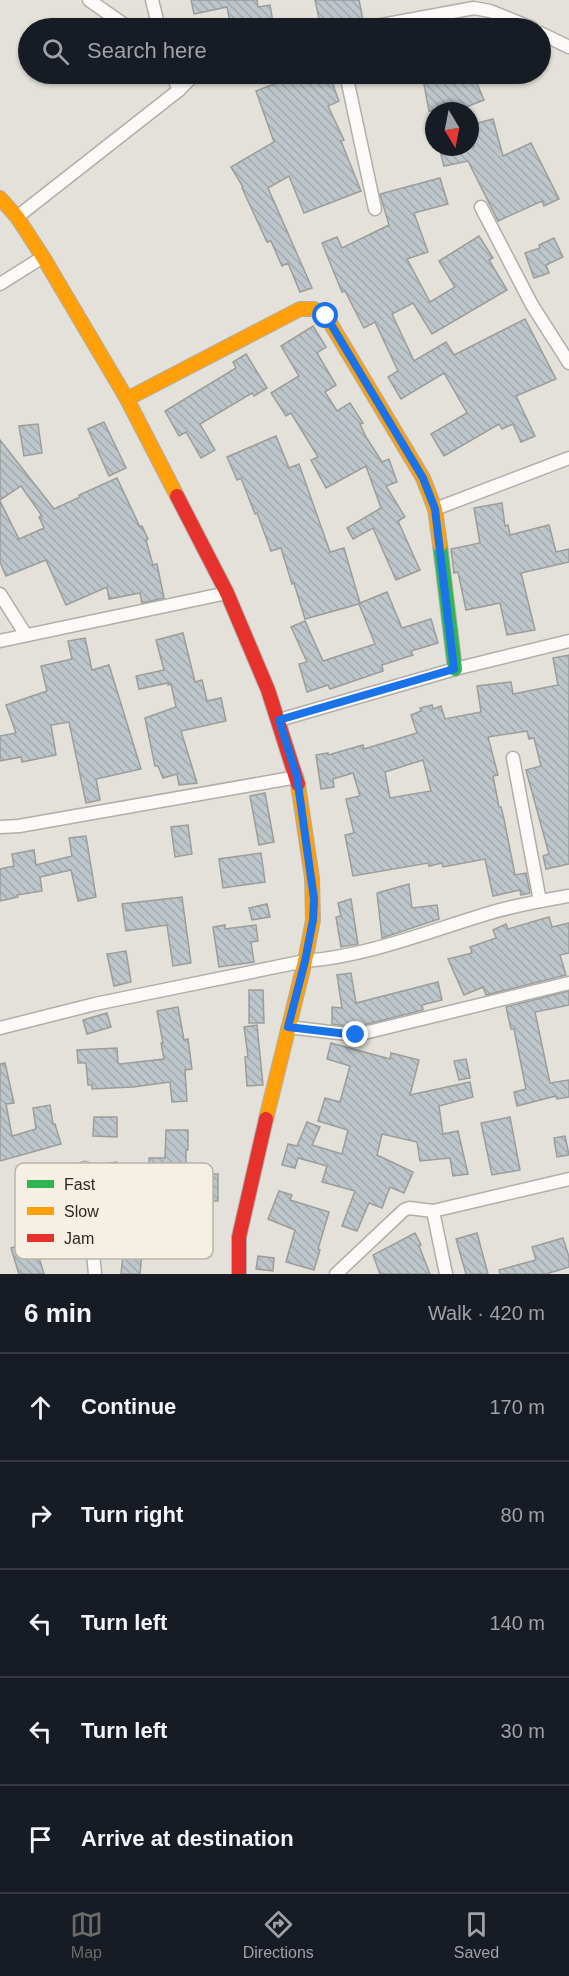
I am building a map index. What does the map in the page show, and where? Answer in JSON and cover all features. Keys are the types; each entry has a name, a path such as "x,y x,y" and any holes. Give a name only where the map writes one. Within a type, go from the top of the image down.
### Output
{"street":[{"path":"89,0 115,18"},
{"path":"152,0 156,18"},
{"path":"420,18 474,8 507,18"},
{"path":"551,38 569,47"},
{"path":"176,84 178,90"},
{"path":"16,217 184,84"},
{"path":"348,84 375,209"},
{"path":"0,198 43,256 127,399 226,593 279,720 297,777 314,899 313,920 239,1237 239,1274"},
{"path":"481,207 532,305 569,363"},
{"path":"0,284 43,256"},
{"path":"127,399 300,309 314,309 326,316 423,478 435,509 454,669"},
{"path":"435,509 569,458"},
{"path":"0,641 226,593"},
{"path":"0,594 26,635"},
{"path":"279,720 454,669 569,641"},
{"path":"513,758 540,901"},
{"path":"0,827 19,826 297,777"},
{"path":"0,1028 106,1002 305,961 334,959 386,947 486,914 569,896"},
{"path":"288,1027 356,1035 569,983"},
{"path":"336,1274 404,1209 433,1211 569,1179"},
{"path":"433,1211 446,1274"},
{"path":"93,1259 94,1274"}],"building":[{"path":"191,0 257,0 258,7 270,5 272,18 229,18 227,7 194,14"},
{"path":"315,0 359,0 363,18 319,18"},
{"path":"274,84 333,84 339,101 328,106 344,140 341,141 361,191 304,213 289,176 268,188 312,288 300,292 288,263 282,266 271,241 267,242 243,187 231,167 274,142 256,91"},
{"path":"424,84 477,84 484,100 479,102 427,102"},
{"path":"493,119 503,156 531,143 559,199 544,206 542,201 498,221 468,161 444,166 441,156 479,156 479,123"},
{"path":"440,178 448,204 414,213 428,252 407,259 430,302 455,287 439,261 479,236 493,258 489,260 507,290 432,334 413,303 392,314 414,361 446,342 454,355 525,319 556,379 516,396 535,436 521,442 513,424 502,429 499,424 444,456 431,434 467,413 444,373 401,399 388,377 398,371 375,322 364,328 345,291 342,292 322,243 337,237 342,248 389,225 380,194"},
{"path":"554,238 563,257 546,265 549,273 534,278 525,253 540,248 539,245"},
{"path":"313,326 326,347 317,353 336,385 325,392 337,411 350,403 363,423 360,424 366,437 382,462 389,459 397,482 386,486 405,517 398,521 420,570 396,580 373,528 353,539 347,528 381,508 366,466 326,488 311,460 318,457 291,413 286,416 271,393 299,376 281,346"},
{"path":"246,354 267,388 254,396 252,393 200,424 215,450 201,458 186,432 179,436 165,411 236,368 233,362"},
{"path":"104,422 126,468 109,476 88,429"},
{"path":"38,424 42,453 24,456 19,426"},
{"path":"276,436 289,468 299,464 330,552 344,548 360,603 387,592 402,628 431,619 438,643 411,651 413,655 382,665 383,671 330,689 328,685 307,692 299,664 307,662 291,627 305,621 323,661 375,644 359,604 305,619 281,548 271,551 241,478 237,480 227,457"},
{"path":"0,440 54,509 117,478 148,539 146,540 153,565 157,564 164,598 142,603 140,593 109,599 107,587 66,605 46,560 6,576 0,562 0,501 19,539 44,528 39,517 42,516 21,486 0,500"},
{"path":"502,503 505,526 508,525 510,535 549,525 556,552 569,549 569,562 521,573 535,630 507,635 500,603 466,610 458,572 454,573 451,549 480,543 474,508"},
{"path":"183,633 195,682 202,680 207,701 221,698 226,721 181,731 197,783 179,785 177,774 163,778 158,766 155,766 145,718 176,707 171,684 139,689 136,676 164,670 156,640"},
{"path":"85,638 92,670 109,665 141,769 96,779 100,800 86,803 69,722 51,725 56,755 22,762 21,757 0,761 0,736 16,733 6,705 47,691 41,666 72,659 68,641"},
{"path":"569,655 569,864 546,869 543,856 549,854 526,770 541,766 534,738 529,739 527,731 488,737 498,775 493,776 499,807 501,807 504,819 515,875 526,873 530,893 521,895 520,890 493,896 485,859 443,867 442,863 429,866 428,863 353,876 345,835 354,833 346,799 360,796 353,773 333,779 334,787 321,789 316,755 328,753 328,755 363,745 364,749 417,733 411,715 421,711 420,708 432,705 433,709 441,706 445,719 481,712 477,686 511,682 513,694 558,685 553,658","holes":["423,760 431,791 390,798 385,772"]},
{"path":"265,793 274,842 259,845 250,796"},
{"path":"188,825 192,854 175,857 171,827"},
{"path":"86,836 96,897 78,901 71,870 40,877 42,891 17,895 18,897 0,901 0,869 14,866 12,854 34,850 36,865 72,856 69,838"},
{"path":"261,853 265,882 223,888 219,859"},
{"path":"409,884 412,908 437,905 439,919 382,938 377,893"},
{"path":"182,897 191,963 173,966 167,925 126,931 122,904"},
{"path":"351,899 358,944 341,947 336,917 341,916 338,903"},
{"path":"267,904 270,917 252,920 249,908"},
{"path":"549,917 552,927 569,923 569,953 560,955 566,975 486,995 483,987 464,995 448,959 472,953 470,947 496,938 493,930 506,924 508,929"},
{"path":"225,925 225,929 256,925 258,941 251,942 254,962 219,967 213,927"},
{"path":"126,951 131,982 114,986 107,954"},
{"path":"351,973 356,1003 438,982 442,1000 422,1005 423,1010 355,1027 332,1024 332,1007 342,1008 337,975"},
{"path":"249,990 263,990 264,1023 249,1023"},
{"path":"569,991 569,1005 535,1012 550,1083 569,1080 569,1097 557,1099 556,1096 517,1106 514,1092 526,1089 514,1029 511,1029 506,1007"},
{"path":"178,1007 184,1040 188,1039 192,1069 185,1070 187,1101 172,1102 170,1082 92,1089 92,1085 88,1085 86,1063 78,1063 77,1050 117,1048 120,1064 164,1059 157,1011"},
{"path":"107,1013 111,1027 87,1034 83,1020"},
{"path":"257,1025 263,1085 247,1086 245,1057 248,1056 244,1027"},
{"path":"331,1043 390,1059 391,1053 419,1060 410,1095 470,1082 473,1097 439,1106 443,1134 458,1131 468,1174 453,1176 450,1158 420,1161 417,1142 382,1134 377,1155 413,1172 404,1193 390,1187 382,1208 369,1203 357,1231 342,1226 355,1191 322,1182 327,1166 298,1158 295,1168 282,1165 288,1144 297,1146 307,1122 320,1127 312,1145 342,1154 348,1130 318,1121 325,1098 340,1102 350,1066 327,1059"},
{"path":"466,1059 470,1078 459,1080 454,1061"},
{"path":"5,1063 14,1103 6,1104 12,1136 36,1129 33,1108 50,1105 53,1124 55,1124 61,1144 0,1161 0,1064"},
{"path":"94,1117 117,1117 117,1137 93,1136"},
{"path":"510,1117 520,1170 492,1175 481,1123"},
{"path":"166,1130 188,1130 186,1163 149,1163 149,1158 165,1158"},
{"path":"565,1136 569,1155 557,1157 554,1138"},
{"path":"213,1174 218,1174 218,1201 213,1201"},
{"path":"279,1191 292,1195 290,1200 329,1212 314,1270 286,1262 295,1230 268,1219"},
{"path":"415,1233 430,1274 380,1274 373,1255"},
{"path":"477,1233 488,1274 466,1274 456,1239"},
{"path":"563,1238 569,1257 569,1267 546,1274 500,1274 499,1270 536,1260 532,1247"},
{"path":"15,1247 15,1259 39,1259 44,1274 19,1274 11,1248"},
{"path":"258,1256 274,1258 273,1271 256,1269"},
{"path":"123,1259 141,1259 140,1274 121,1274"}],"traffic: fast":[{"path":"440,545 455,669"}],"traffic: slow":[{"path":"0,198 17,217 43,257 127,399 177,496"},
{"path":"127,399 300,309 314,309 326,316 423,478 435,509 440,545"},
{"path":"266,1119 313,920 312,878 298,784"}],"traffic: jam":[{"path":"177,496 227,593 268,690 298,784"},
{"path":"239,1274 239,1237 266,1119"}],"route":[{"path":"326,316 423,478 435,509 454,669 279,720 297,777 314,899 313,920 305,961 288,1027 349,1036 356,1035"}]}
